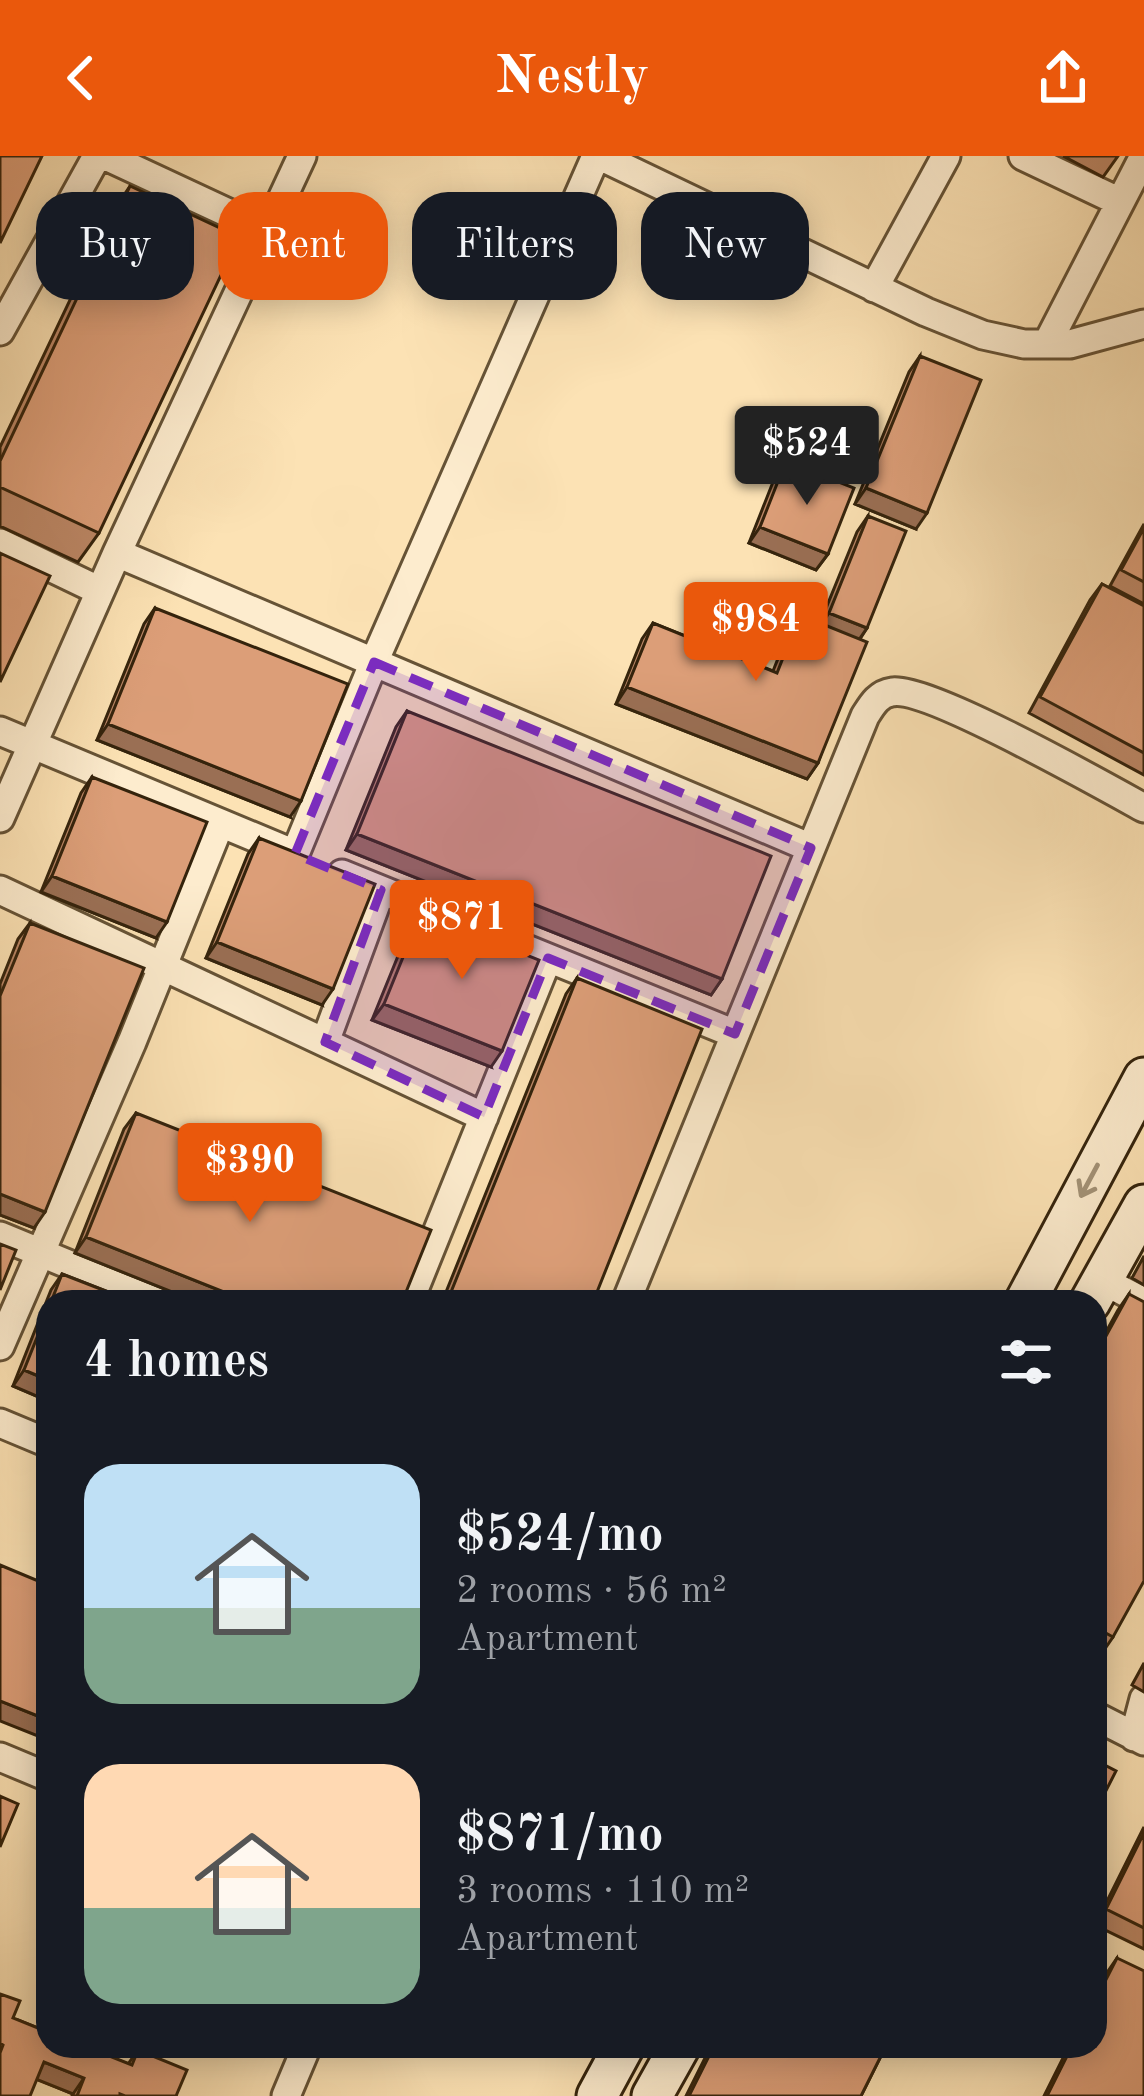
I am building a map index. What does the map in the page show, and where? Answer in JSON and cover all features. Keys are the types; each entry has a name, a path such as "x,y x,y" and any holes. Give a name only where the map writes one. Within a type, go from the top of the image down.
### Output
{"street":[{"path":"0,331 97,156"},
{"path":"106,156 218,208"},
{"path":"286,192 302,156"},
{"path":"295,854 374,662 598,156 983,335 1024,344 1070,344 1144,324"},
{"path":"874,288 946,156"},
{"path":"1023,156 1120,202"},
{"path":"1047,344 1144,157"},
{"path":"0,818 236,300"},
{"path":"0,543 100,591"},
{"path":"117,553 812,848"},
{"path":"631,1290 874,702 888,692 904,692 952,709 1144,808"},
{"path":"0,731 735,1034"},
{"path":"0,1346 220,824"},
{"path":"0,890 484,1117"},
{"path":"325,1042 381,890"},
{"path":"414,1290 548,958"},
{"path":"1030,1290 1144,1078"},
{"path":"1097,1290 1144,1204"},
{"path":"0,1236 131,1290"},
{"path":"1107,1294 1144,1302"},
{"path":"0,1423 36,1438"},
{"path":"1107,1722 1139,1739 1144,1699"},
{"path":"0,1756 36,1772"},
{"path":"286,2096 302,2058"},
{"path":"597,2096 618,2058"},
{"path":"652,2096 673,2058"}],"highlighted area":[{"path":"374,662 811,848 735,1034 548,958 484,1117 325,1042 381,890 295,854"}],"building":[{"path":"0,156 42,156 0,243"},
{"path":"194,216 218,227 218,281 99,533 0,487 0,461 76,300 194,300"},
{"path":"920,356 981,380 927,513 866,488"},
{"path":"786,461 854,488 828,554 760,527"},
{"path":"868,516 906,531 867,628 829,613"},
{"path":"1144,528 1144,582 1121,570"},
{"path":"0,553 50,576 0,682"},
{"path":"1102,584 1144,606 1144,753 1040,697"},
{"path":"155,608 348,684 301,801 108,724"},
{"path":"800,615 867,642 818,763 627,687 653,623 777,673"},
{"path":"407,711 771,856 722,979 357,834"},
{"path":"92,777 207,822 167,922 52,876"},
{"path":"259,838 375,884 333,989 217,942"},
{"path":"421,913 539,960 502,1051 384,1004"},
{"path":"30,923 144,968 45,1212 0,1194 0,996"},
{"path":"577,978 702,1029 598,1290 452,1290"},
{"path":"136,1113 431,1230 407,1290 219,1290 86,1237"},
{"path":"0,1244 16,1250 0,1290"},
{"path":"62,1274 103,1290 56,1290"},
{"path":"1129,1294 1144,1302 1144,1581 1113,1637 1107,1634 1107,1334"},
{"path":"36,1340 36,1375 24,1370"},
{"path":"0,1565 36,1580 36,1715 0,1701"},
{"path":"1107,1766 1116,1771 1107,1789"},
{"path":"0,1796 18,1804 0,1847"},
{"path":"1144,1833 1144,1928 1107,1907"},
{"path":"1117,1958 1144,1971 1144,2096 1047,2096 1066,2058 1107,2058 1107,1978"},
{"path":"0,1994 20,2001 13,2018 36,2027 36,2058 114,2058 132,2065 135,2058 158,2058 187,2070 176,2096 77,2096 84,2078 44,2062 30,2096 0,2096"},
{"path":"708,2058 880,2058 861,2096 689,2096"}]}
